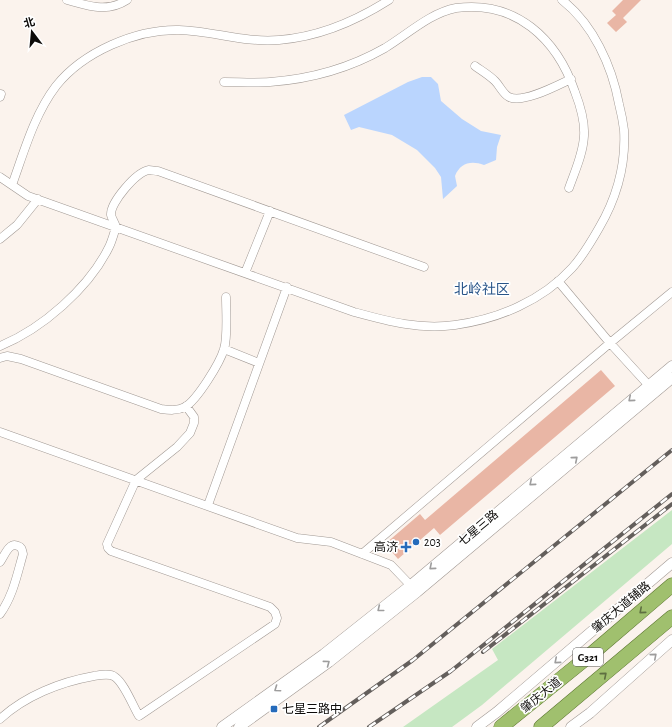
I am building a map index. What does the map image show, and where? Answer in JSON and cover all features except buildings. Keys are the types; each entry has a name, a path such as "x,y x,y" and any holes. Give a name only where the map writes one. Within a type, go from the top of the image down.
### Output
{"highway":[{"name":"肇庆大道","path":"501,727 589,656 672,585"},
{"name":"肇庆大道","path":"541,727 672,617"}],"street":[{"path":"67,0 103,8 121,4 127,0"},
{"path":"12,185 35,123 46,101 70,72 87,59 106,48 132,38 158,31 180,30 263,41 297,38 333,28 359,17 389,0"},
{"path":"0,177 28,196 77,212 354,312 396,324 424,326 454,325 481,320 523,304 558,281 572,268 584,253 607,216 615,196 621,174 624,131 617,90 610,69 589,30 579,16 562,0"},
{"path":"224,82 277,81 300,78 362,61 455,4 489,7 507,12 523,19 540,32 564,64 571,79 584,120 584,135 582,150 569,188"},
{"path":"475,66 494,81 508,97 513,99 536,94 571,79"},
{"path":"0,346 31,329 65,303 82,286 109,247 116,227 111,216 116,201 138,175 148,170 158,171 424,267"},
{"path":"0,239 17,225 38,199"},
{"path":"245,272 270,211"},
{"path":"558,281 610,343 652,388"},
{"path":"208,506 287,287"},
{"path":"362,554 672,292"},
{"path":"0,358 7,356 21,359 161,409 170,410 186,406 197,396 209,378 224,349 226,297"},
{"path":"224,349 259,363"},
{"name":"七星三路","path":"239,727 330,662 414,588 652,388 672,366"},
{"name":"七星三路","path":"652,388 672,378"},
{"path":"0,720 9,711 46,690 85,677 107,675 112,675 120,682 139,716 274,624 277,618 270,607 111,551 108,548 107,544 136,480 177,447 190,432 194,424 194,417 186,406"},
{"path":"0,432 297,538 331,542 391,565 414,588"},
{"path":"0,562 12,546 15,545 22,548 23,554 12,594 0,614"},
{"name":"肇庆大道辅路","path":"477,727 497,712 672,563"},
{"name":"七星三路","path":"222,727 414,588"},
{"path":"571,727 590,713 672,640"}],"green space":[{"path":"672,510 672,544 482,705 452,727 403,727 498,660 492,649"}],"water":[{"path":"422,77 431,77 438,84 441,101 462,119 481,131 501,135 497,147 496,160 484,165 470,163 463,165 455,176 457,186 443,199 441,177 435,168 417,150 392,135 359,127 351,130 344,115 408,82"}],"railway":[{"path":"319,727 413,660 672,450"},
{"path":"369,727 451,671 672,494"},
{"path":"483,652 672,504"}],"place":[{"name":"203","path":"416,542"},
{"name":"高济","path":"406,547"},
{"name":"七星三路中","path":"274,709"}],"district":[{"name":"北岭社区","path":"482,290"}]}
